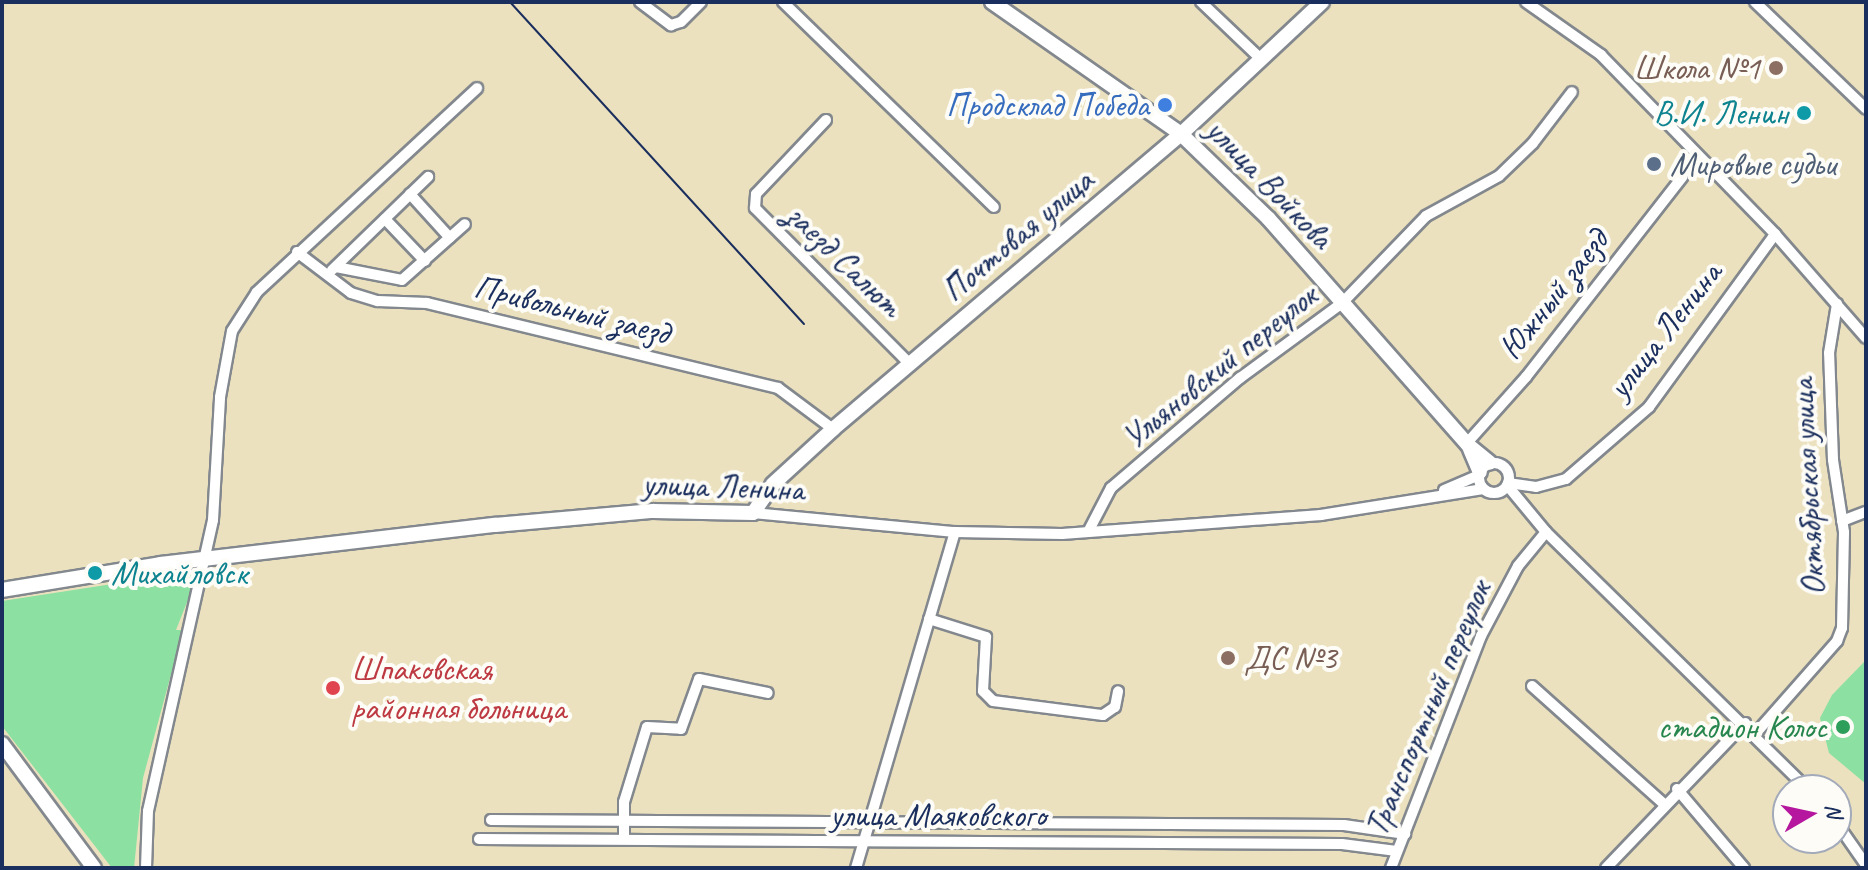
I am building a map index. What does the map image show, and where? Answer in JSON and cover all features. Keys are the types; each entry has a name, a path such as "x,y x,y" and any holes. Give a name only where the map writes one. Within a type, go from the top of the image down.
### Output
{"main road":[{"name":"улица Войкова","path":"992,2 1181,134 1268,218 1468,444 1483,470"},
{"name":"Почтовая улица","path":"753,513 773,484 833,429 1181,134 1322,2"},
{"name":"улица Ленина","path":"5,587 206,558 653,511 753,513"},
{"path":"2,744 94,868"}],"street":[{"path":"640,2 671,25 681,22 701,2"},
{"path":"783,2 994,207"},
{"path":"1201,2 1262,60"},
{"path":"1526,2 1573,30 1601,55 1775,234 1866,338"},
{"path":"1755,2 1866,109"},
{"path":"146,868 150,800 206,558 223,370 232,331 257,292 297,252 477,88"},
{"name":"Ульяновский переулок","path":"1088,532 1111,488 1240,378 1342,303 1426,216 1499,176 1533,143 1572,92"},
{"name":"заезд Салют","path":"826,120 756,194 755,208 911,365"},
{"path":"325,277 428,177"},
{"name":"Южный заезд","path":"1468,444 1526,377 1682,177"},
{"path":"410,194 450,238"},
{"path":"385,219 425,261"},
{"path":"336,267 402,280 465,224"},
{"name":"улица Ленина","path":"1508,484 1536,487 1566,479 1649,407 1775,234"},
{"name":"Привольный заезд","path":"297,252 325,277 378,301 427,303 778,388 833,429"},
{"name":"Октябрьская улица","path":"1756,733 1837,641 1842,628 1842,521 1833,460 1829,353 1837,304"},
{"path":"1483,489 1483,470 1504,467 1508,484 1546,532 1756,733 1794,774"},
{"name":"улица Ленина","path":"1434,494 1483,470"},
{"path":"773,484 771,500 785,516"},
{"path":"1508,484 1498,492 1524,505"},
{"name":"улица Ленина","path":"753,513 955,532 1088,532 1321,515 1434,494 1483,489 1498,492"},
{"path":"1842,521 1866,512"},
{"path":"856,868 860,843 955,532"},
{"name":"Транспортный переулок","path":"1391,868 1481,636 1518,566 1546,532"},
{"path":"929,619 986,637 983,691 993,701 1103,715 1115,707 1118,691"},
{"path":"624,838 623,820 630,778 647,727 681,729 699,679 768,693"},
{"path":"1532,686 1664,804"},
{"path":"1606,868 1677,789 1745,723"},
{"path":"1677,789 1744,868"},
{"name":"улица Маяковского","path":"491,820 1344,825 1405,834"},
{"name":"улица Маяковского","path":"479,839 1342,844 1397,851"},
{"path":"1852,845 1866,865"}],"green space":[{"path":"184,573 197,577 176,630 183,630 143,778 134,868 112,868 2,726 2,601"},
{"name":"стадион Колос","path":"1866,660 1866,784 1829,753 1820,718 1832,695"}],"railway":[{"path":"510,2 804,324"}],"place":[{"name":"Школа №1","path":"1776,68"},
{"name":"Продсклад Победа","path":"1165,105"},
{"name":"В.И. Ленин","path":"1804,113"},
{"name":"Мировые судьи","path":"1654,164"},
{"name":"Михайловск","path":"95,573"},
{"name":"ДС №3","path":"1228,658"},
{"name":"Шпаковская районная больница","path":"333,688"},
{"name":"стадион Колос","path":"1843,727"}]}
